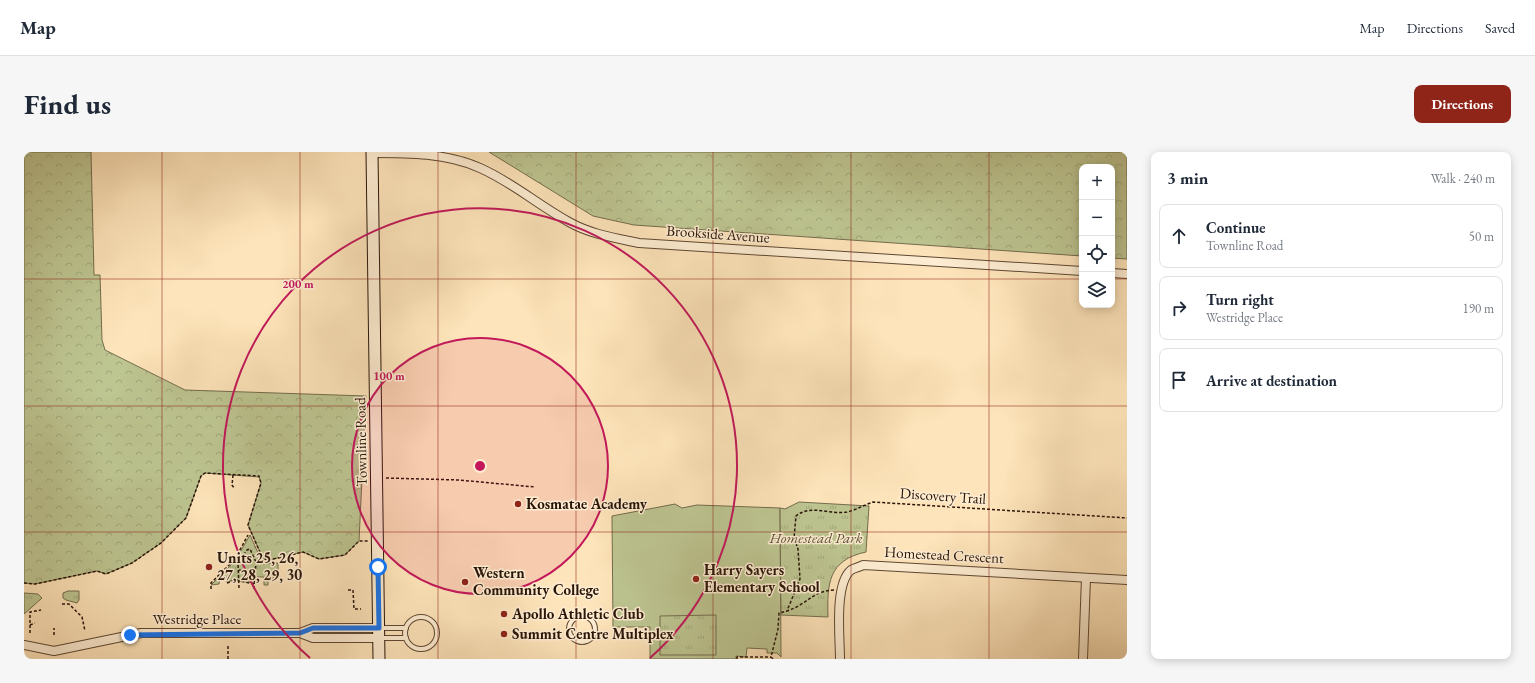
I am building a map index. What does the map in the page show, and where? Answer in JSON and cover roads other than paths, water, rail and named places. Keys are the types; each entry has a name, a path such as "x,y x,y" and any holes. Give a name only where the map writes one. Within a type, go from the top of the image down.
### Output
{"street":[{"name":"Brookside Avenue","path":"372,152 419,154 479,167 501,178 569,222 604,236 639,243 1079,271"},
{"name":"Townline Road","path":"372,152 379,659"},
{"path":"1115,273 1127,274"},
{"name":"Homestead Crescent","path":"840,659 841,590 844,580 851,570 863,565 1127,580"},
{"path":"1083,659 1086,578"},
{"name":"Westridge Place","path":"24,645 54,655 141,633 300,633 313,638 379,633"}],"lane":[{"path":"585,616 592,620 594,632 586,641 578,641 571,636 569,627 574,618 585,616"},
{"path":"379,633 406,628 413,620 423,618 433,622 437,632 435,642 427,648 417,648 409,643 406,638 406,628"},
{"path":"379,633 406,638"}],"place":[{"name":"Kosmatae Academy","path":"518,504"},
{"name":"Units 25, 26, 27, 28, 29, 30","path":"209,567"},
{"name":"Harry Sayers Elementary School","path":"696,579"},
{"name":"Western Community College","path":"465,582"},
{"name":"Apollo Athletic Club","path":"504,614"},
{"name":"Summit Centre Multiplex","path":"504,634"}],"park label":[{"name":"Homestead Park","path":"816,538"}]}
